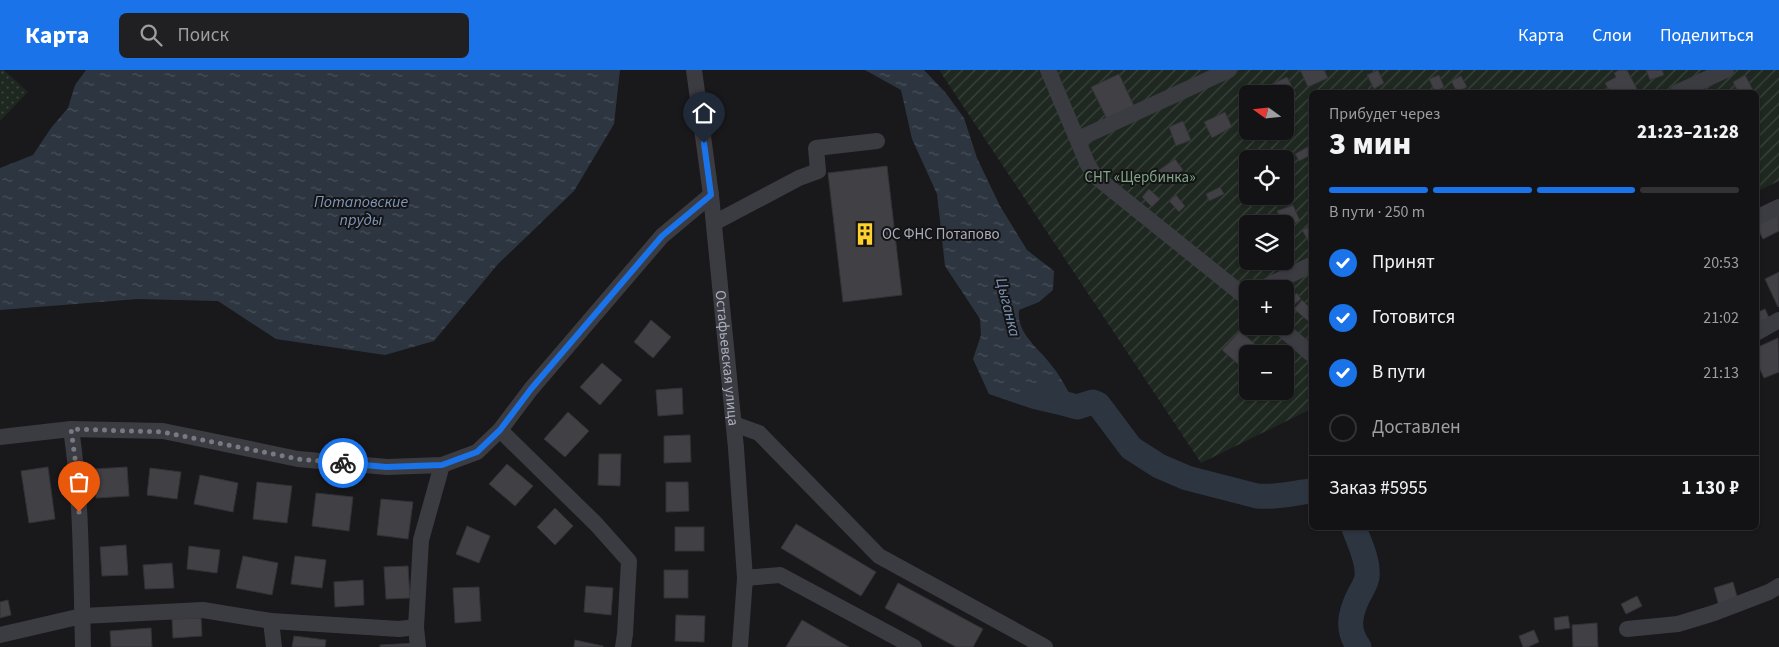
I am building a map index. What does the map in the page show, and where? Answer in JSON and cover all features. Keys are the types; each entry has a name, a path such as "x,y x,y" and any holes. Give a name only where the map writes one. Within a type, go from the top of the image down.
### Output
{"street":[{"name":"Остафьевская улица","path":"694,70 711,195 734,424 745,578 740,647"},
{"path":"1048,70 1094,176 1239,291"},
{"path":"1078,139 1229,70"},
{"path":"1682,90 1726,70"},
{"path":"714,223 798,178 818,171 816,148 877,141"},
{"path":"0,437 71,429 163,432 298,459 386,467 442,465 477,452 500,430 531,389 662,236 711,195"},
{"path":"1759,217 1779,207"},
{"path":"1280,280 1309,266"},
{"path":"1759,331 1779,320"},
{"path":"1289,335 1309,352"},
{"path":"734,424 759,433 879,556 1045,647"},
{"path":"71,429 77,473 83,647"},
{"path":"500,430 596,524 629,561 623,647"},
{"path":"418,647 416,627 421,540 442,465"},
{"path":"745,578 780,575 914,647"},
{"path":"1627,629 1678,624 1769,592 1779,586"},
{"path":"0,636 82,616 203,610 271,621 399,629 416,627"},
{"path":"271,621 274,647"}],"green space":[{"path":"0,70 4,70 28,92 0,121"},
{"name":"СНТ «Щербинка»","path":"939,70 1779,70 1779,181 1759,191 1759,90 1309,90 1309,410 1201,463"}],"water":[{"name":"Потаповские пруды","path":"86,70 620,70 614,124 574,191 498,264 434,341 385,355 276,339 218,301 138,299 0,310 0,168 33,155 51,128 68,108 75,85"},
{"path":"865,70 924,70 945,92 964,118 977,158 1000,206 1027,250 1054,271 1053,290 1039,302 1019,310 1019,319 1025,334 1055,369 1069,393 1066,405 1055,414 1033,409 989,394 973,359 981,335 980,319 945,266 937,194 912,139 901,90"}],"building":[{"path":"1300,70 1324,70 1328,78 1308,87"},
{"path":"1378,70 1384,83 1374,89 1367,75"},
{"path":"1619,70 1627,70 1637,89 1609,90 1605,83 1616,77 1614,73"},
{"path":"1646,70 1662,70 1664,75 1650,80"},
{"path":"1119,74 1135,108 1108,121 1091,87"},
{"path":"1439,75 1444,87 1434,90 1429,79"},
{"path":"1745,75 1753,90 1737,90 1733,82"},
{"path":"1461,76 1467,87 1456,90 1451,81"},
{"path":"1287,77 1291,85 1272,85"},
{"path":"1225,112 1232,127 1212,138 1204,122"},
{"path":"1183,121 1191,140 1176,146 1169,127"},
{"path":"1309,146 1309,156 1299,161 1295,154"},
{"path":"1175,159 1183,170 1166,181 1159,170"},
{"name":"ОС ФНС Потапово","path":"887,166 902,295 843,302 828,173"},
{"path":"1220,187 1224,194 1209,201 1206,194"},
{"path":"1149,189 1160,199 1152,207 1142,197"},
{"path":"1176,195 1185,206 1179,212 1169,201"},
{"path":"1293,205 1300,221 1294,223 1294,215 1279,215 1277,211"},
{"path":"1779,211 1779,231 1763,239 1759,231 1759,223"},
{"path":"1309,227 1309,242 1302,230"},
{"path":"1779,272 1779,306 1778,307 1765,279"},
{"path":"1297,293 1301,299 1294,305 1294,295"},
{"path":"1302,300 1309,307 1308,321 1294,309"},
{"path":"1765,309 1771,322 1759,328 1759,312"},
{"path":"651,320 671,337 653,358 634,342"},
{"path":"1239,332 1239,335 1245,335 1256,345 1239,345 1239,365 1222,350"},
{"path":"1778,338 1779,372 1764,378 1759,367 1759,347"},
{"path":"602,363 622,380 600,405 580,387"},
{"path":"682,388 683,414 658,416 656,390"},
{"path":"568,412 589,431 565,457 544,439"},
{"path":"690,435 691,462 664,463 664,436"},
{"path":"599,454 621,454 620,486 598,485"},
{"path":"507,464 533,486 515,506 489,484"},
{"path":"48,467 55,519 29,523 21,471"},
{"path":"127,467 129,496 96,498 94,469"},
{"path":"150,468 181,472 177,499 147,495"},
{"path":"200,475 238,483 233,512 194,504"},
{"path":"257,482 292,486 287,523 253,519"},
{"path":"666,482 688,482 689,511 666,512"},
{"path":"316,493 353,497 349,531 312,526"},
{"path":"381,499 413,502 408,539 377,535"},
{"path":"555,508 573,526 555,545 537,527"},
{"path":"796,524 876,572 861,596 781,548"},
{"path":"467,526 490,536 479,563 456,554"},
{"path":"675,527 704,527 704,551 675,551"},
{"path":"126,545 128,575 102,576 100,547"},
{"path":"189,546 220,550 217,573 187,569"},
{"path":"243,556 278,563 272,595 236,588"},
{"path":"295,556 326,560 322,588 291,584"},
{"path":"172,563 174,588 145,589 143,565"},
{"path":"408,566 410,598 386,599 384,567"},
{"path":"664,570 688,570 688,598 664,598"},
{"path":"363,580 364,605 335,607 334,582"},
{"path":"1733,582 1738,600 1719,606 1714,588"},
{"path":"898,583 983,629 973,647 956,647 885,608"},
{"path":"586,586 613,588 611,615 584,612"},
{"path":"479,587 481,621 455,623 453,588"},
{"path":"1637,596 1642,606 1626,614 1621,604"},
{"path":"8,600 11,615 0,618 0,602"},
{"path":"676,615 705,616 704,642 675,641"},
{"path":"1568,616 1570,628 1555,630 1554,618"},
{"path":"201,618 202,636 173,638 172,619"},
{"path":"802,620 849,647 786,647"},
{"path":"1597,623 1598,647 1573,647 1572,625"},
{"path":"151,628 152,647 111,647 110,631"},
{"path":"1534,630 1539,642 1523,647 1519,636"},
{"path":"294,636 326,640 325,647 292,647"},
{"path":"575,640 603,646 603,647 574,647"},
{"path":"416,643 417,647 380,647 380,645"}],"waterway":[{"name":"Цыганка","path":"1033,395 1077,407 1093,402 1098,404 1131,448 1159,466 1187,478 1257,496 1278,496 1309,491"},
{"name":"Цыганка","path":"1355,530 1367,565 1366,582 1353,608 1351,621 1352,634 1359,647"}],"way so far":[{"path":"79,512 77,473 71,429 163,432 298,459 343,463"}],"place":[{"name":"ОС ФНС Потапово","path":"865,234"}],"route":[{"path":"343,463 386,467 442,465 477,452 500,430 531,389 662,236 711,195 704,143"}]}
